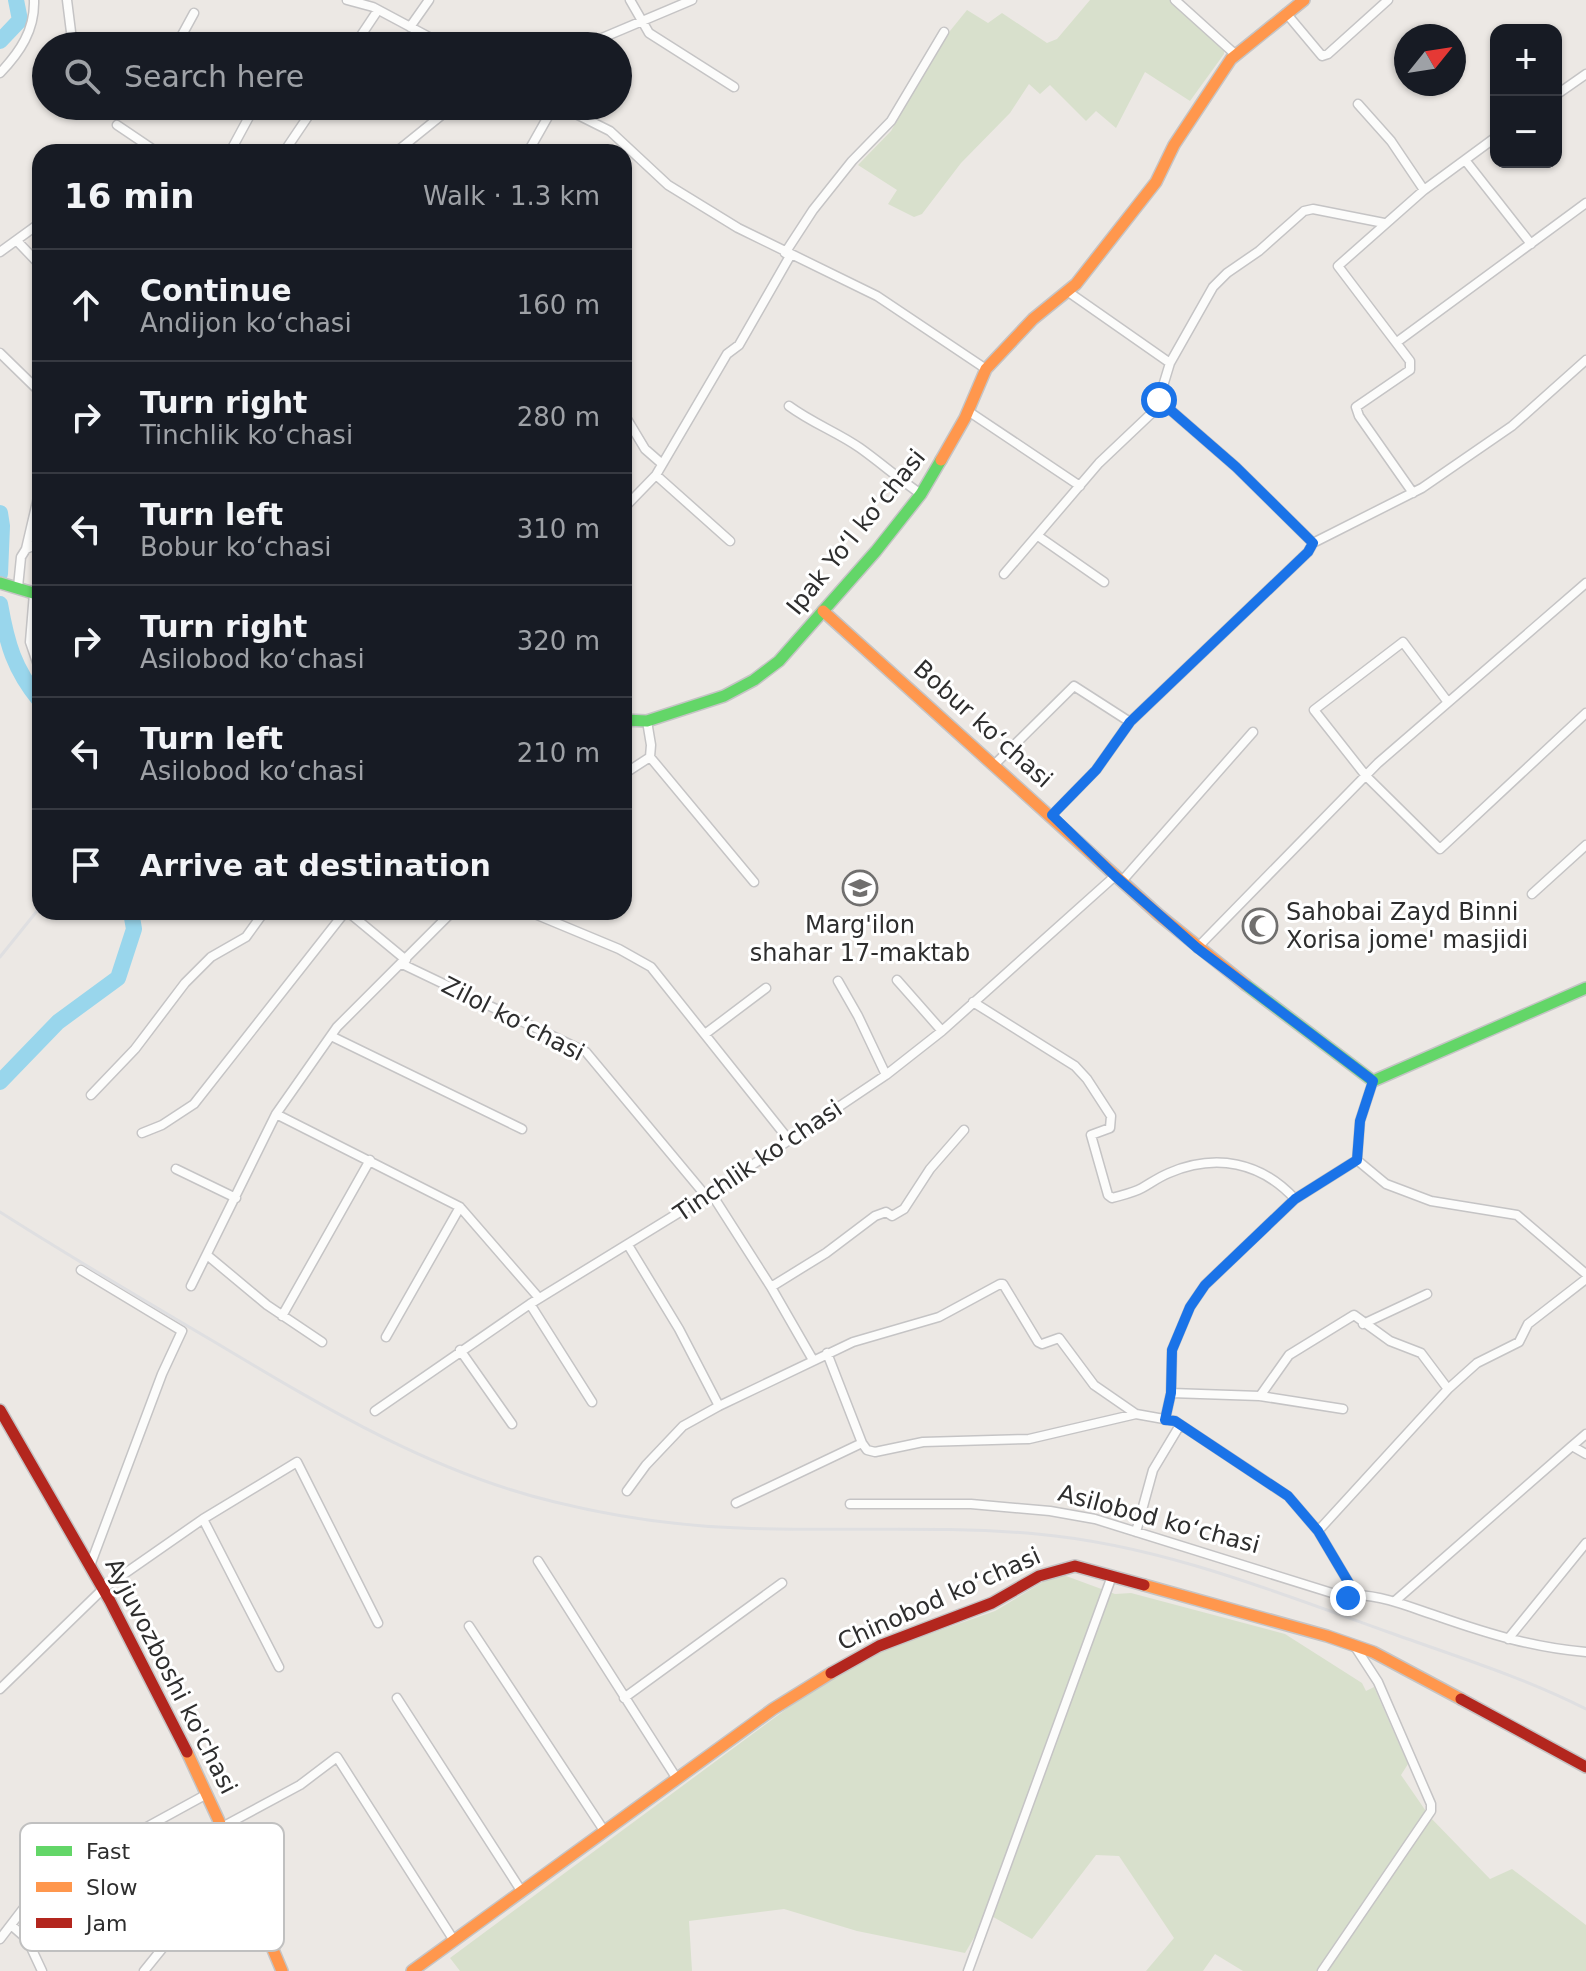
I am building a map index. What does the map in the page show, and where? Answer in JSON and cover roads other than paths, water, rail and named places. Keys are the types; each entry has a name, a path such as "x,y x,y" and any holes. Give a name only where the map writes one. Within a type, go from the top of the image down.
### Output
{"street":[{"path":"0,73 24,44 34,17 34,0"},
{"path":"67,0 71,32"},
{"path":"347,0 378,10 419,32"},
{"path":"410,27 429,0"},
{"path":"630,0 649,33 734,87"},
{"path":"617,32 692,0"},
{"path":"1175,0 1236,55"},
{"name":"Ipak Yoʻl koʻchasi","path":"632,720 647,721 724,696 754,680 779,661 921,494 968,411 986,369 1033,319 1076,284 1156,182 1174,145 1236,55 1304,0"},
{"path":"1286,13 1322,56 1388,0"},
{"path":"363,32 378,10"},
{"path":"184,32 194,13"},
{"path":"632,500 656,475 727,354 739,345 813,210 852,161 891,121 944,32"},
{"path":"1562,91 1586,74"},
{"path":"1358,104 1391,141 1424,190"},
{"path":"234,144 247,120"},
{"path":"289,144 306,120"},
{"path":"406,144 436,120"},
{"path":"533,144 546,120"},
{"path":"588,120 610,131 624,144"},
{"path":"117,125 145,144"},
{"path":"1413,493 1356,410 1359,404 1410,370 1410,361 1338,266 1424,190 1490,141"},
{"path":"632,151 668,185 738,228 877,296 986,369"},
{"path":"1465,160 1531,244"},
{"path":"1397,342 1586,203"},
{"path":"1004,574 1119,443 1156,409 1170,363 1213,287 1227,273 1259,251 1304,211 1313,209 1384,223"},
{"path":"0,252 32,229"},
{"path":"17,241 32,257"},
{"path":"1067,291 1170,363"},
{"path":"0,353 32,384"},
{"path":"1052,815 1096,770 1130,722 1308,552 1313,543 1413,493 1512,426 1586,360"},
{"path":"1159,400 1236,467 1313,543"},
{"path":"789,406 810,422 860,448 921,494"},
{"path":"968,411 1080,486"},
{"path":"632,427 645,449 661,463"},
{"path":"656,475 730,541"},
{"path":"32,523 26,549 8,585 32,592"},
{"path":"1038,536 1104,582"},
{"path":"26,549 32,546"},
{"path":"1197,948 1366,776 1447,701 1586,583"},
{"name":"Bobur koʻchasi","path":"823,611 1197,948 1373,1081"},
{"path":"1447,701 1403,642 1314,710 1366,776 1440,849 1586,713"},
{"path":"995,764 1074,686 1130,722"},
{"path":"647,721 650,757 754,882"},
{"name":"Tinchlik koʻchasi","path":"375,1411 539,1298 709,1195 886,1075 942,1031 1118,878 1253,732"},
{"path":"632,769 650,757"},
{"path":"1532,894 1586,845"},
{"path":"91,1095 135,1049 185,983 211,957 246,937 258,920"},
{"path":"142,1133 162,1125 194,1104 341,920"},
{"name":"Zilol ko‘chasi","path":"356,920 404,962 586,1052 709,1195 771,1287 813,1360"},
{"path":"191,1286 276,1114 337,1027 444,920"},
{"path":"549,920 619,949 651,967 789,1140"},
{"path":"897,980 942,1031"},
{"path":"838,981 886,1075"},
{"path":"705,1034 766,988"},
{"path":"1357,1160 1360,1121 1373,1081 1586,988"},
{"path":"973,1002 1056,1052 1087,1079 1111,1116 1110,1128 1091,1135 1108,1195 1112,1198 1140,1189 1173,1171 1224,1161 1279,1181 1295,1199"},
{"path":"331,1036 522,1129"},
{"path":"276,1114 460,1207 539,1298"},
{"path":"771,1287 826,1253 875,1216 886,1212 892,1216 904,1209 930,1169 964,1130"},
{"path":"282,1316 370,1160"},
{"path":"1165,1420 1171,1393 1172,1350 1190,1307 1205,1285 1295,1199 1357,1160"},
{"path":"1318,1531 1448,1389 1477,1363 1519,1342 1528,1324 1586,1276 1517,1215 1431,1201 1386,1184 1357,1160"},
{"path":"176,1169 236,1198"},
{"path":"386,1337 460,1207"},
{"path":"628,1245 679,1329 719,1406"},
{"path":"207,1255 282,1316 322,1342"},
{"path":"81,1270 182,1331 162,1374 91,1563"},
{"path":"627,1491 646,1465 683,1426 719,1406 827,1353 853,1342 939,1317 1003,1284 1038,1342 1042,1344 1059,1338 1094,1385 1136,1414 1180,1425 1288,1496 1318,1531 1356,1595"},
{"path":"1363,1324 1427,1294"},
{"path":"530,1304 592,1402"},
{"path":"1260,1396 1289,1355 1354,1315 1390,1341 1421,1353 1448,1389"},
{"path":"460,1350 512,1424"},
{"path":"827,1353 862,1443 867,1450 875,1452 923,1442 1029,1439 1136,1414"},
{"path":"1171,1393 1260,1396 1343,1409"},
{"name":"Ayjuvozboshi ko'chasi","path":"0,1410 91,1563 220,1823"},
{"path":"1136,1532 1153,1470 1180,1425"},
{"path":"1395,1601 1586,1434"},
{"path":"736,1503 862,1443"},
{"path":"1572,1446 1586,1454"},
{"path":"0,1689 104,1588 203,1519 297,1462 378,1623"},
{"name":"Asilobod koʻchasi","path":"850,1504 1014,1506 1095,1519 1348,1598 1356,1595 1395,1601 1508,1639 1548,1649 1586,1652"},
{"path":"203,1519 279,1667"},
{"path":"1508,1639 1586,1543"},
{"path":"538,1561 677,1779"},
{"name":"Chinobod koʻchasi","path":"412,1971 773,1709 847,1663 879,1646 992,1603 1039,1576 1075,1566 1373,1652 1586,1767"},
{"path":"968,1971 1112,1576"},
{"path":"624,1698 782,1583"},
{"path":"469,1626 605,1832"},
{"path":"1322,1971 1431,1811 1431,1804 1378,1682 1354,1645"},
{"path":"397,1698 522,1892"},
{"path":"229,1823 300,1785 337,1757 453,1939"},
{"path":"154,1823 207,1794"},
{"path":"0,1939 20,1913"},
{"path":"11,1925 20,1933"},
{"path":"33,1951 42,1971"},
{"path":"144,1971 160,1951"},
{"name":"Ayjuvozboshi ko'chasi","path":"274,1951 282,1971"}],"waterway":[{"path":"0,41 20,20 16,0"},
{"path":"0,513 0,574"},
{"path":"0,604 13,656 32,690"},
{"path":"0,1082 58,1022 118,978 134,929 132,920"}],"railway":[{"path":"0,957 32,917"},
{"path":"0,1212 339,1414 423,1456 510,1490 601,1512 694,1525 1000,1531 1127,1548 1216,1572 1302,1601 1513,1677 1586,1709"}],"place":[{"name":"Marg'ilon shahar 17-maktab","path":"860,888"},
{"name":"Sahobai Zayd Binni Xorisa jome' masjidi","path":"1260,926"}]}
